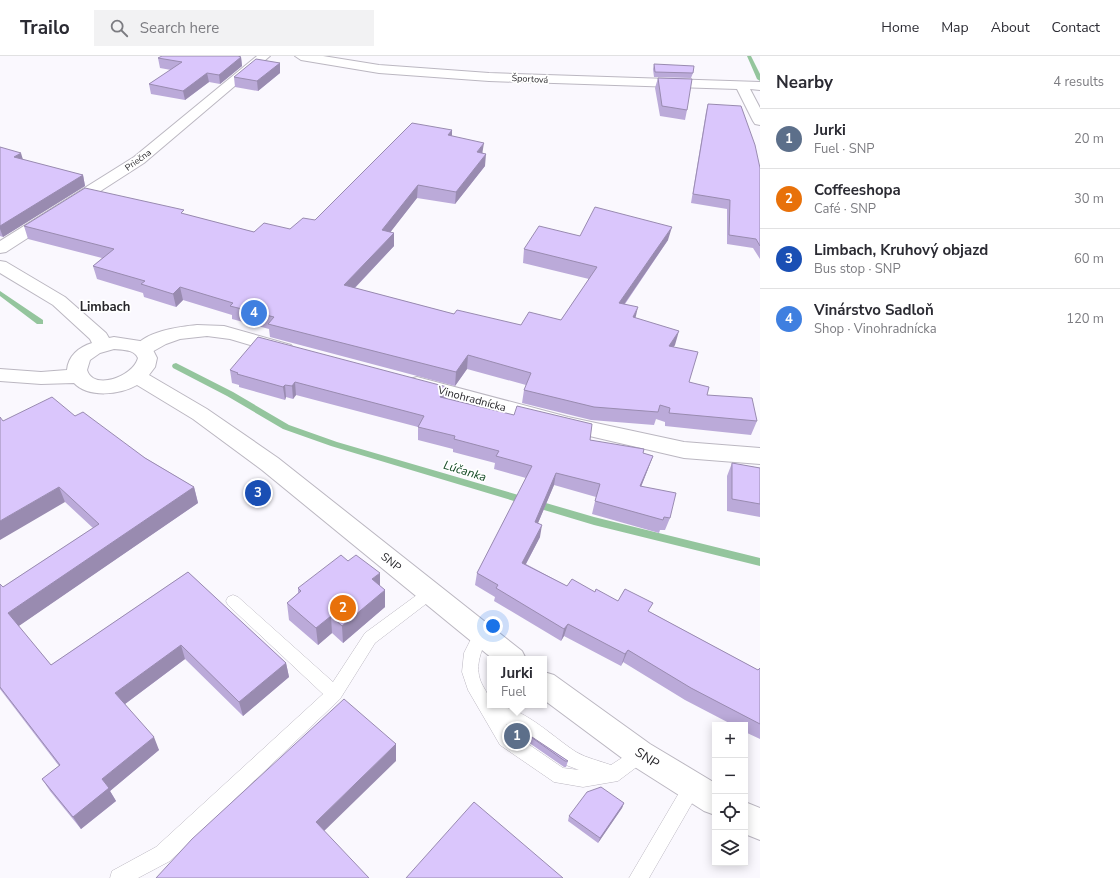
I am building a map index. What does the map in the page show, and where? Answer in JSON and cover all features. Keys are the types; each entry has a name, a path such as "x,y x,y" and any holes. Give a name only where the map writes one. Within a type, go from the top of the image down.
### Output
{"street":[{"name":"Priečna","path":"0,248 140,160 264,56"},
{"name":"Športová","path":"301,56 379,69 488,77 750,86"},
{"path":"750,86 760,121"},
{"path":"0,266 58,301 99,337 102,345"},
{"path":"143,349 151,343 187,332 216,331 300,353"},
{"path":"125,343 143,349 148,355 148,363 145,370 138,377 128,382 104,387 93,386 84,382 78,376 76,370 78,362 84,355 102,345 125,343"},
{"path":"0,375 41,378 78,376"},
{"name":"SNP","path":"138,377 200,414 270,464 509,656"},
{"name":"Vinohradnícka","path":"399,380 568,424 684,450 760,456"},
{"name":"SNP","path":"547,686 640,754 703,793"},
{"path":"748,818 760,825"}],"lane":[{"path":"119,878 163,854 334,694 370,638 430,593"},
{"path":"232,602 334,694"},
{"path":"482,634 472,653 470,672 474,685 487,706"},
{"path":"491,708 519,722 572,759 612,775 640,754"},
{"path":"638,878 703,793"}],"building":[{"path":"162,56 241,57 219,75 207,73 183,91 149,84 182,62 158,58"},
{"path":"256,59 280,63 257,81 234,77"},
{"path":"654,64 694,66 693,73 655,72"},
{"path":"658,78 692,79 687,110 662,106"},
{"path":"708,104 741,106 755,145 760,168 760,246 756,239 729,235 730,200 693,194"},
{"path":"412,123 452,130 448,135 484,143 477,152 486,154 456,192 418,185 382,230 394,233 344,285 454,314 457,310 521,325 529,312 561,320 597,267 524,249 539,226 580,236 595,207 672,227 619,303 638,307 633,317 679,331 669,346 698,352 689,382 709,387 707,395 752,398 757,421 669,413 670,408 660,405 658,412 594,407 524,390 531,373 468,355 456,372 268,324 274,317 230,306 233,303 180,287 173,294 141,284 145,281 93,266 114,249 24,226 85,188 184,210 181,213 254,232 264,223 290,229 303,218 315,220"},
{"path":"0,147 21,153 14,157 83,175 0,226"},
{"path":"258,337 447,387 440,397 514,415 517,406 592,424 590,440 644,449 643,453 653,456 640,486 676,493 670,518 664,517 663,520 595,501 600,484 556,473 535,522 542,525 522,563 567,586 572,579 595,592 596,589 618,601 625,589 653,603 648,611 758,670 760,668 760,724 691,688 628,650 625,654 568,624 564,629 496,588 498,585 477,573 532,466 496,456 499,451 454,439 455,436 418,427 424,416 295,382 292,386 285,385 283,387 237,374 238,373 230,370"},
{"path":"52,397 75,416 83,412 145,458 194,487 8,613 51,665 188,572 286,663 239,702 181,645 115,693 154,737 102,779 109,788 73,817 42,779 60,765 0,687 0,584 3,587 99,524 59,487 0,521 0,417 3,421"},
{"path":"732,463 760,468 760,504 732,499"},
{"path":"341,555 348,561 356,555 380,573 372,579 385,590 342,626 331,616 316,628 287,603 301,591 298,588"},
{"path":"344,699 396,744 316,822 369,878 156,878 192,839"},
{"path":"514,725 568,761 565,761"},
{"path":"601,787 624,803 600,838 569,816 587,792"},
{"path":"474,802 563,878 406,878"}],"waterway":[{"path":"749,56 760,79"},
{"name":"Lúčanka","path":"0,293 40,322"},
{"name":"Lúčanka","path":"176,366 230,394 286,427 334,444 594,521 760,562"}],"place":[{"name":"Vinárstvo Sadloň","path":"254,313"},
{"name":"Limbach, Kruhový objazd","path":"258,493"},
{"name":"Coffeeshopa","path":"343,608"},
{"name":"Jurki","path":"517,736"}],"district":[{"name":"Limbach","path":"105,307"}]}
